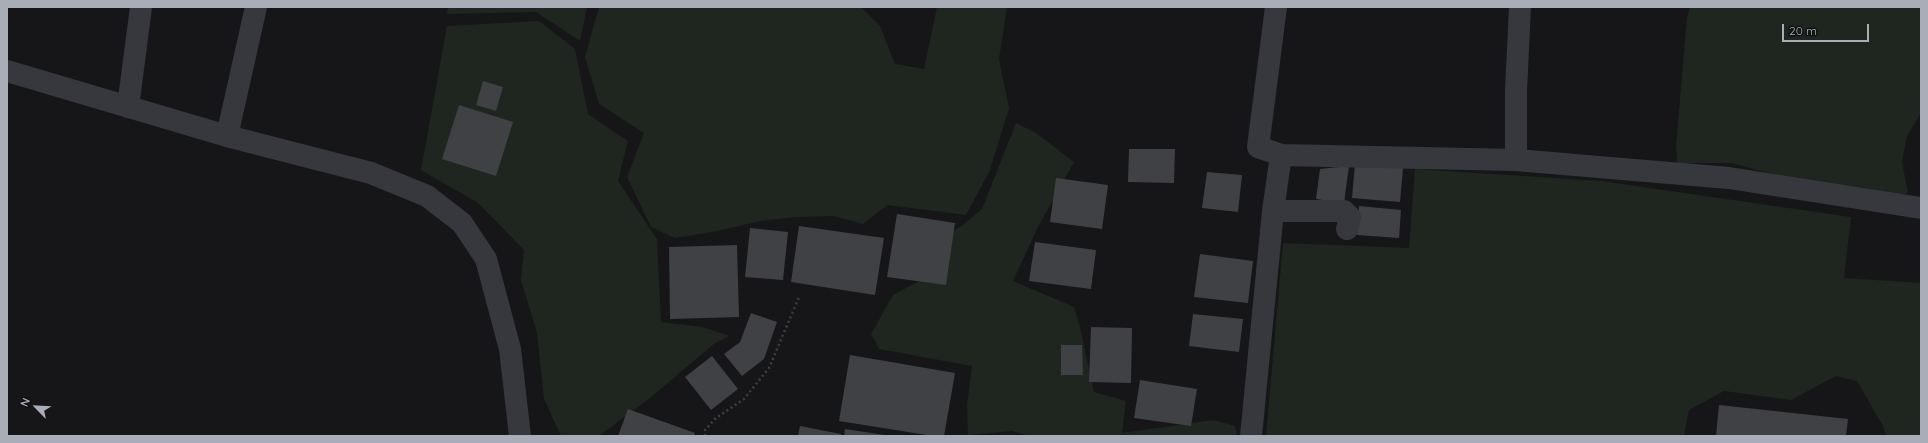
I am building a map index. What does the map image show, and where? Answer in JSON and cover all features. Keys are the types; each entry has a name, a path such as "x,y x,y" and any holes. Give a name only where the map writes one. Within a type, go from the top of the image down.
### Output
{"street":[{"path":"128,107 141,7"},
{"path":"227,136 256,7"},
{"path":"1276,7 1258,147 1281,155 1516,160 1729,178 1921,208"},
{"path":"1516,160 1516,91 1520,7"},
{"path":"7,71 227,136 371,174 427,196 462,223 486,259 510,349 520,436"},
{"path":"1251,436 1273,211 1281,155"},
{"path":"1273,211 1344,211 1350,217 1347,229"}],"path":[{"path":"705,436 705,430 716,418 744,400 769,368 799,297"}],"shaded area":[{"path":"448,7 587,7 580,41 536,12 447,14"},
{"path":"599,7 861,7 880,26 895,64 924,69 937,7 1007,7 999,59 1009,108 990,170 966,215 887,205 863,224 834,216 795,217 761,221 717,231 675,238 651,227 627,177 644,133 599,104 585,57"},
{"path":"1690,7 1921,7 1921,113 1907,136 1902,162 1908,193 1880,202 1731,163 1677,163 1676,146 1687,18"},
{"path":"539,21 575,49 588,114 628,141 618,181 657,239 661,322 702,327 730,336 715,343 650,398 599,436 561,436 544,399 537,333 521,280 524,250 478,203 421,170 447,26"},
{"path":"1016,123 1036,133 1074,162 1038,227 1013,281 1074,307 1080,327 1094,392 1126,401 1122,433 1214,420 1235,426 1237,436 1030,436 1012,431 968,435 967,405 972,366 879,349 871,334 893,295 936,272 938,240 963,225 982,209"},
{"path":"1415,169 1601,181 1851,217 1844,278 1921,283 1921,436 1886,436 1883,426 1857,381 1836,376 1791,400 1724,391 1689,410 1684,436 1266,436 1283,243 1409,248"}],"building":[{"path":"483,81 503,87 496,111 476,105"},
{"path":"459,105 513,122 496,176 442,159"},
{"path":"1129,149 1175,149 1174,183 1128,182"},
{"path":"1355,163 1403,168 1400,202 1352,198"},
{"path":"1349,166 1344,203 1316,199 1320,169"},
{"path":"1207,172 1242,175 1238,212 1202,208"},
{"path":"1056,178 1108,185 1102,229 1050,222"},
{"path":"1359,206 1401,210 1399,238 1357,235"},
{"path":"897,214 955,223 946,285 887,277"},
{"path":"799,226 884,238 875,295 791,282"},
{"path":"750,228 788,232 783,280 745,277"},
{"path":"1035,242 1096,250 1091,289 1029,281"},
{"path":"737,245 739,317 670,319 669,247"},
{"path":"1200,254 1253,261 1248,303 1194,297"},
{"path":"751,313 777,322 764,359 742,376 724,354 740,342"},
{"path":"1193,314 1243,319 1239,352 1189,346"},
{"path":"1091,327 1132,328 1131,383 1089,382"},
{"path":"1061,345 1082,345 1083,375 1061,375"},
{"path":"850,355 955,373 944,436 933,436 839,421"},
{"path":"712,356 738,389 711,410 685,377"},
{"path":"1140,380 1197,389 1191,426 1134,418"},
{"path":"1719,405 1848,419 1846,436 1716,436"},
{"path":"628,409 695,433 694,436 618,436"},
{"path":"800,426 841,434 841,436 798,436"},
{"path":"845,429 885,435 885,436 844,436"}]}
